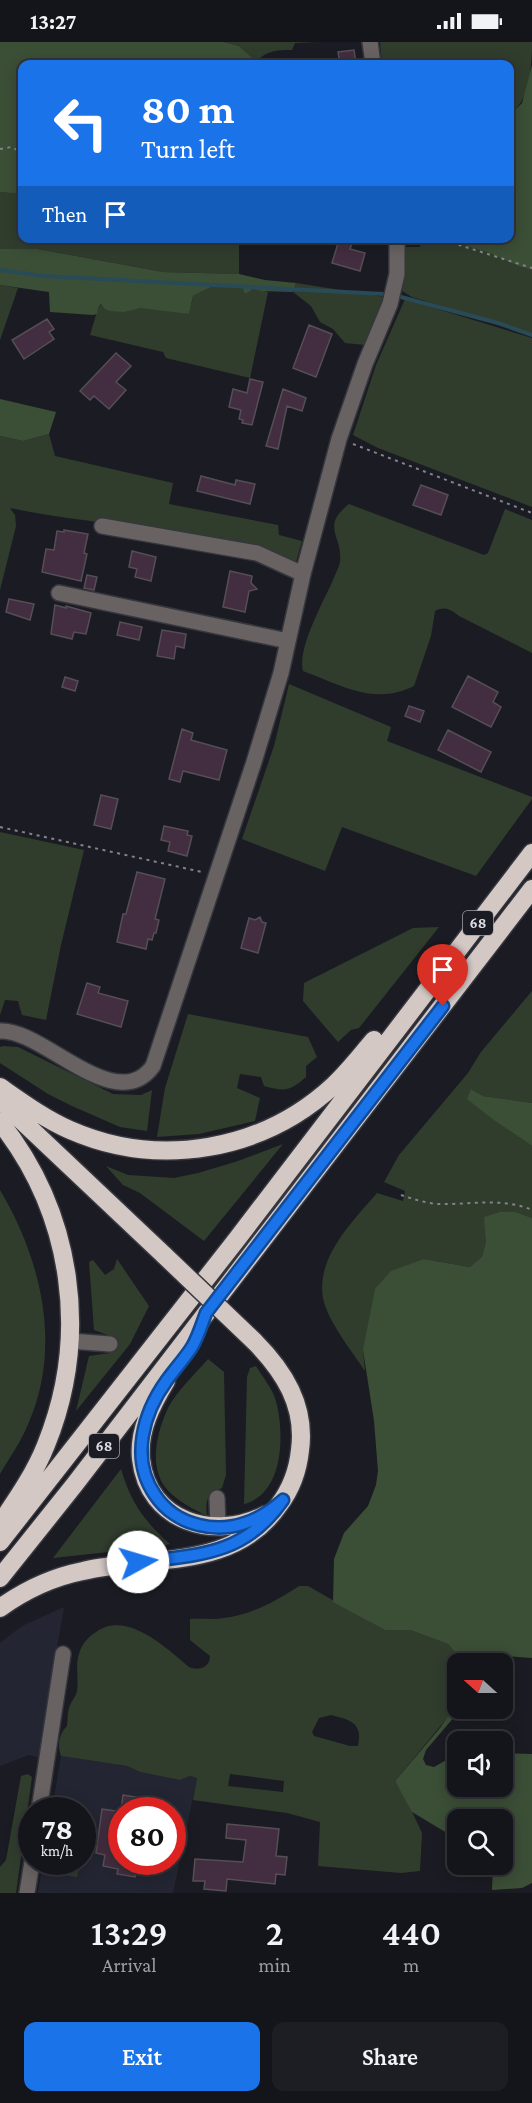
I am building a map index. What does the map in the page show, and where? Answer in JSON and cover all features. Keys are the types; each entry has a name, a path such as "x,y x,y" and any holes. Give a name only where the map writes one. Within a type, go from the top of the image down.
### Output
{"highway":[{"name":"68","path":"0,1542 237,1239 532,853"},
{"name":"68","path":"0,1578 532,889"},
{"path":"0,1087 58,1125 108,1144 163,1151 218,1146 264,1131 303,1110 348,1071 396,1012 425,993"},
{"path":"0,1100 267,1354 286,1380 299,1415 301,1437 296,1473 283,1500 252,1534 226,1548 196,1556 137,1554 99,1567 68,1574 29,1590 0,1608"},
{"path":"0,1122 33,1172 55,1221 68,1279 70,1341 62,1397 45,1448 29,1479 0,1524"},
{"path":"206,1313 192,1347 166,1381 152,1406 142,1436 141,1459 147,1480 159,1500 167,1508 186,1521 209,1527 232,1527 254,1520 265,1515 283,1500"}],"street":[{"path":"370,42 372,60"},
{"path":"0,1031 20,1035 114,1082 128,1083 145,1076 156,1060 258,751 281,673 303,574 339,439 365,364 390,304 397,274 397,243"},
{"path":"102,526 257,553 303,574"},
{"path":"59,593 288,641"},
{"path":"70,1341 110,1344"},
{"path":"218,1498 218,1527"},
{"path":"41,1797 63,1654"},
{"path":"27,1893 30,1875"}],"path":[{"path":"0,149 11,147 18,150"},
{"path":"452,243 532,268"},
{"path":"339,439 532,513"},
{"path":"0,827 216,876"},
{"path":"401,1195 436,1204 505,1204 524,1206 532,1210"}],"shaded area":[{"path":"64,1607 38,1757 29,1755 0,1766 0,1643 22,1626"},
{"path":"61,1756 127,1766 140,1772 180,1780 190,1776 197,1778 186,1831 186,1797 108,1797 108,1875 177,1875 173,1893 38,1893 41,1875 96,1875 96,1797 54,1797"}],"green space":[{"path":"0,42 224,42 239,46 255,60 18,60 18,194 0,192"},
{"path":"224,42 317,42 295,43 292,50 268,53 259,60 255,60 239,46"},
{"path":"380,42 532,42 526,92 514,110 514,60 382,60"},
{"path":"532,65 532,270 467,246 468,243 514,243 514,111 522,103"},
{"path":"0,192 18,194 18,243 239,243 239,274 163,272 38,249 0,249"},
{"path":"420,243 469,243 468,246 532,270 532,334 412,297 402,291 406,247 420,247"},
{"path":"0,249 38,249 163,272 239,274 265,280 296,283 293,292 261,291 251,288 247,293 244,293 243,286 217,284 193,296 189,314 141,308 124,312 110,311 101,304 97,314 93,315 50,312 49,292 0,285"},
{"path":"296,283 385,297 365,345 345,343 333,329 320,322 311,306 293,292"},
{"path":"217,284 247,287 244,293 247,293 250,287 268,292 250,378 166,358 163,352 90,335 98,308 102,304 116,311 147,308 189,314 193,296"},
{"path":"0,285 18,288 0,340"},
{"path":"405,299 532,338 532,507 378,448 353,435 376,365"},
{"path":"0,399 56,412 49,434 23,441 0,436"},
{"path":"49,434 55,456 173,483 169,504 278,525 279,535 302,541 296,562 261,550 191,535 10,508 15,515 16,526 0,590 0,436 23,441"},
{"path":"349,504 484,555 488,553 505,509 532,520 532,653 450,610 442,609 435,611 431,636 414,686 399,692 371,694 344,687 303,671 302,661 307,638 340,562 334,525 340,512"},
{"path":"289,684 391,727 387,741 532,797 532,799 476,876 342,827 325,871 242,839 274,746"},
{"path":"0,832 84,850 46,1020 22,1015 18,1001 5,1000 0,1015"},
{"path":"439,927 359,1028 351,1030 338,1042 303,1001 304,983 413,928"},
{"path":"532,991 532,1103 483,1096 471,1089 495,1121 532,1146 532,1218 516,1212 500,1212 486,1241 482,1258 470,1267 424,1259 363,1350 365,1371 335,1326 323,1298 322,1283 331,1254 338,1241 377,1193 403,1201 405,1191 384,1182 399,1155 468,1073 481,1052"},
{"path":"188,1014 308,1037 317,1057 306,1066 306,1077 287,1089 264,1086 261,1077 240,1074 237,1088 260,1098 255,1121 199,1134 157,1137 165,1088"},
{"path":"0,1047 18,1047 113,1094 141,1095 152,1090 147,1131 120,1127 48,1094 0,1063"},
{"path":"471,1089 483,1096 532,1103 532,1146 467,1099"},
{"path":"283,1144 204,1241 140,1193 123,1185 106,1166 128,1175 174,1178 235,1162"},
{"path":"0,1190 14,1217 36,1273 45,1333 44,1363 39,1393 26,1429 0,1474"},
{"path":"500,1212 516,1212 532,1218 532,1658 513,1657 513,1653 456,1653 448,1644 410,1630 385,1630 333,1602 334,1559 344,1533 368,1506 376,1485 378,1471 374,1421 363,1350 375,1289 391,1271 424,1259 470,1267 482,1257 486,1241 484,1217"},
{"path":"117,1259 149,1306 130,1344 76,1411 89,1356 110,1353 113,1337 94,1330 89,1262 93,1260 105,1275 114,1269"},
{"path":"208,1359 224,1372 226,1475 222,1488 208,1498 207,1516 179,1500 165,1487 157,1468 156,1446 169,1406"},
{"path":"256,1366 275,1398 280,1427 279,1459 268,1488 258,1498 244,1504 247,1377 250,1368"},
{"path":"121,1469 134,1502 153,1527 170,1544 148,1549 145,1541 128,1544 127,1550 53,1558"},
{"path":"299,1586 308,1586 385,1630 410,1630 448,1644 457,1653 447,1653 447,1718 395,1781 422,1833 420,1871 401,1873 318,1866 320,1822 287,1813 193,1800 197,1778 190,1776 180,1780 140,1772 127,1766 61,1756 60,1740 67,1726 69,1709 77,1691 79,1654 83,1644 93,1634 108,1626 133,1628 158,1642 189,1667 200,1668 206,1666 210,1656 190,1640 190,1619 220,1619 244,1614","holes":["331,1715 354,1723 359,1732 358,1746 314,1736 312,1732 319,1718","230,1774 284,1781 283,1792 228,1786"]},
{"path":"447,1718 452,1719 426,1750 423,1759 426,1765 434,1767 447,1760 447,1797 513,1797 513,1753 532,1754 532,1883 522,1888 492,1890 493,1875 513,1875 513,1809 447,1809 447,1833 412,1812 395,1781"},
{"path":"28,1774 32,1777 29,1797 18,1797 18,1875 16,1893 0,1893 0,1867 6,1860 21,1776"}],"building":[{"path":"354,50 355,60 339,60 338,52"},
{"path":"338,243 352,243 350,249 365,253 360,271 332,263"},
{"path":"47,319 54,329 49,332 54,339 24,359 12,340"},
{"path":"309,325 332,334 316,377 293,368"},
{"path":"116,353 131,366 116,382 126,390 109,409 94,396 90,400 80,391"},
{"path":"250,379 263,382 252,425 242,423 243,420 239,419 241,410 229,407 233,389 247,393"},
{"path":"283,389 306,398 302,411 287,406 278,449 266,446"},
{"path":"201,476 235,485 236,480 255,484 250,504 197,491"},
{"path":"421,485 448,495 441,515 413,505"},
{"path":"64,530 88,534 84,553 87,554 81,581 42,572 46,549 54,550 57,531 64,532"},
{"path":"132,551 156,557 151,581 135,577 137,569 129,567"},
{"path":"230,571 252,576 251,583 257,589 249,591 245,612 223,607"},
{"path":"87,575 97,577 94,590 84,588"},
{"path":"9,599 34,604 30,620 6,612"},
{"path":"55,605 91,613 86,634 74,632 72,639 51,634"},
{"path":"120,622 142,627 139,640 117,635"},
{"path":"162,630 186,634 184,648 176,646 174,659 157,656"},
{"path":"468,676 498,692 493,702 501,707 491,727 452,707"},
{"path":"65,677 78,681 75,691 62,687"},
{"path":"409,706 424,711 420,722 405,716"},
{"path":"182,729 193,733 191,740 227,750 219,780 183,771 180,782 169,779"},
{"path":"448,730 491,752 481,772 438,750"},
{"path":"101,795 118,799 111,829 94,825"},
{"path":"164,826 188,831 187,835 192,836 187,856 168,851 170,842 161,840"},
{"path":"137,872 165,879 155,919 159,920 156,933 152,940 148,939 146,949 117,942 123,914 126,914"},
{"path":"260,917 262,922 266,923 258,953 241,948 249,918 255,920"},
{"path":"87,983 100,987 98,993 128,1001 121,1027 77,1014"},
{"path":"102,1809 108,1810 108,1867 103,1866 105,1855 96,1853"},
{"path":"227,1824 279,1829 276,1856 287,1857 285,1875 276,1874 275,1884 227,1879 226,1891 204,1889 205,1881 193,1881 195,1859 243,1862 246,1840 226,1838"}],"waterway":[{"path":"0,270 43,276 384,294"},
{"path":"401,297 498,323 532,335"}],"route":[{"path":"138,1562 196,1556 226,1548 240,1542 264,1524 283,1500 265,1515 232,1527 209,1527 186,1521 159,1500 147,1480 141,1459 142,1436 146,1421 158,1393 192,1347 206,1313 443,1006"}]}
